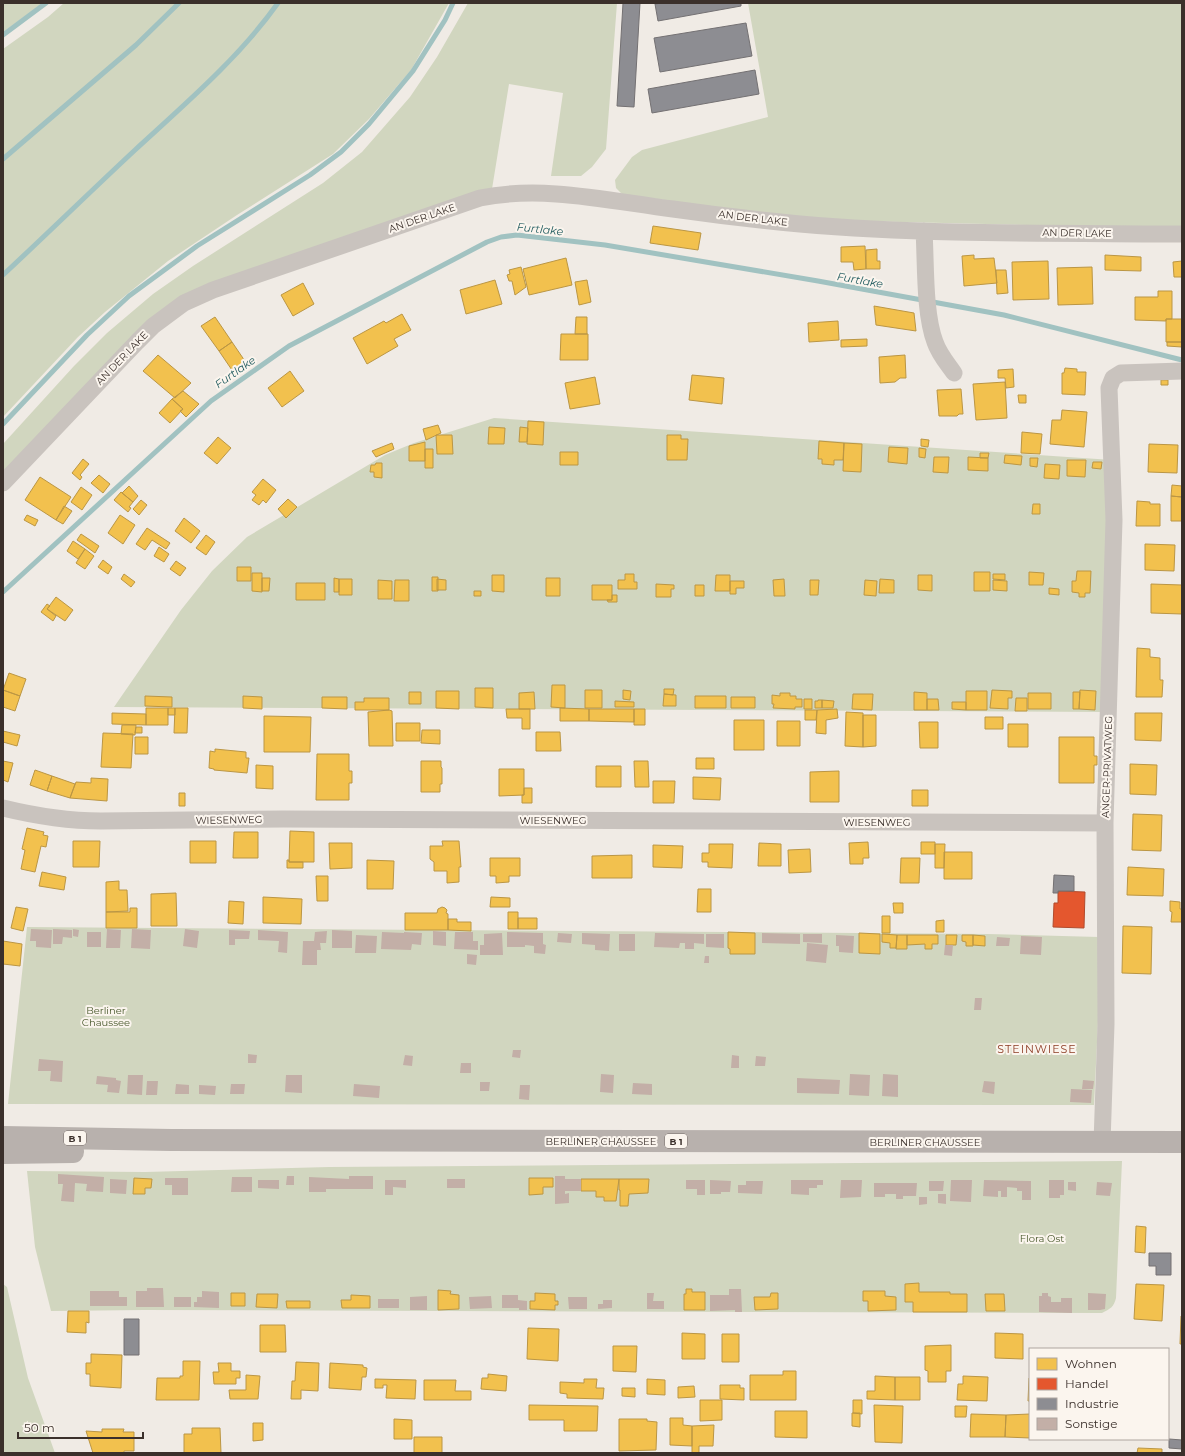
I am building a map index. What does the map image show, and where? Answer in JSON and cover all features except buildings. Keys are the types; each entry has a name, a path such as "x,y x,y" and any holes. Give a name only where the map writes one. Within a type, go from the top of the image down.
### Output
{"main road":[{"name":"BERLINER CHAUSSEE","path":"3,1137 139,1139 1102,1143 1182,1142"},
{"name":"BERLINER CHAUSSEE","path":"3,1153 84,1152 112,1147 139,1139"}],"street":[{"name":"AN DER LAKE","path":"3,483 137,342 170,313 184,303 213,290 480,198 508,193 592,197 674,209 798,224 924,231 1182,234"},
{"path":"924,231 927,289 932,333 942,358 954,373"},
{"name":"ANGER-PRIVATWEG","path":"1102,1143 1106,1024 1105,823 1114,520 1109,391 1113,378 1121,373 1182,371"},
{"name":"WIESENWEG","path":"3,808 73,821 291,819 1105,823"}],"green space":[{"path":"3,3 43,3 3,32"},
{"path":"64,3 449,3 411,70 369,119 333,154 168,261 105,312 78,337 3,417 3,49 48,17"},
{"path":"468,3 617,3 606,149 592,167 581,176 551,176 563,93 509,84 492,189 203,287 3,476 3,444 74,366 107,333 153,294 193,266 323,183 362,152 410,97 437,57"},
{"path":"748,3 1182,3 1182,227 1109,227 791,218 622,194 616,188 615,180 632,157 642,150 768,117"},
{"path":"494,418 1112,460 1108,712 114,707 181,610 212,571 247,537 385,455 414,443"},
{"name":"Berliner Chaussee","path":"27,927 987,934 1099,937 1098,1022 1094,1105 8,1104"},
{"name":"Flora Ost","path":"1122,1161 1116,1298 1114,1304 1102,1313 51,1311 35,1247 27,1171 145,1172 329,1167"},
{"path":"3,1284 7,1287 28,1378 55,1453 3,1453"}],"waterway":[{"path":"3,35 46,3"},
{"path":"3,159 136,45 179,3"},
{"path":"3,275 118,165 192,98 246,43 278,3"},
{"path":"3,424 87,335 129,296 197,246 310,175 341,152 369,124 413,71 445,20 453,3"},
{"name":"Furtlake","path":"3,592 211,401 289,346 487,242 501,237 517,235 605,245 818,281 1004,315 1182,360"}],"district":[{"name":"STEINWIESE","path":"1037,1049"}]}
